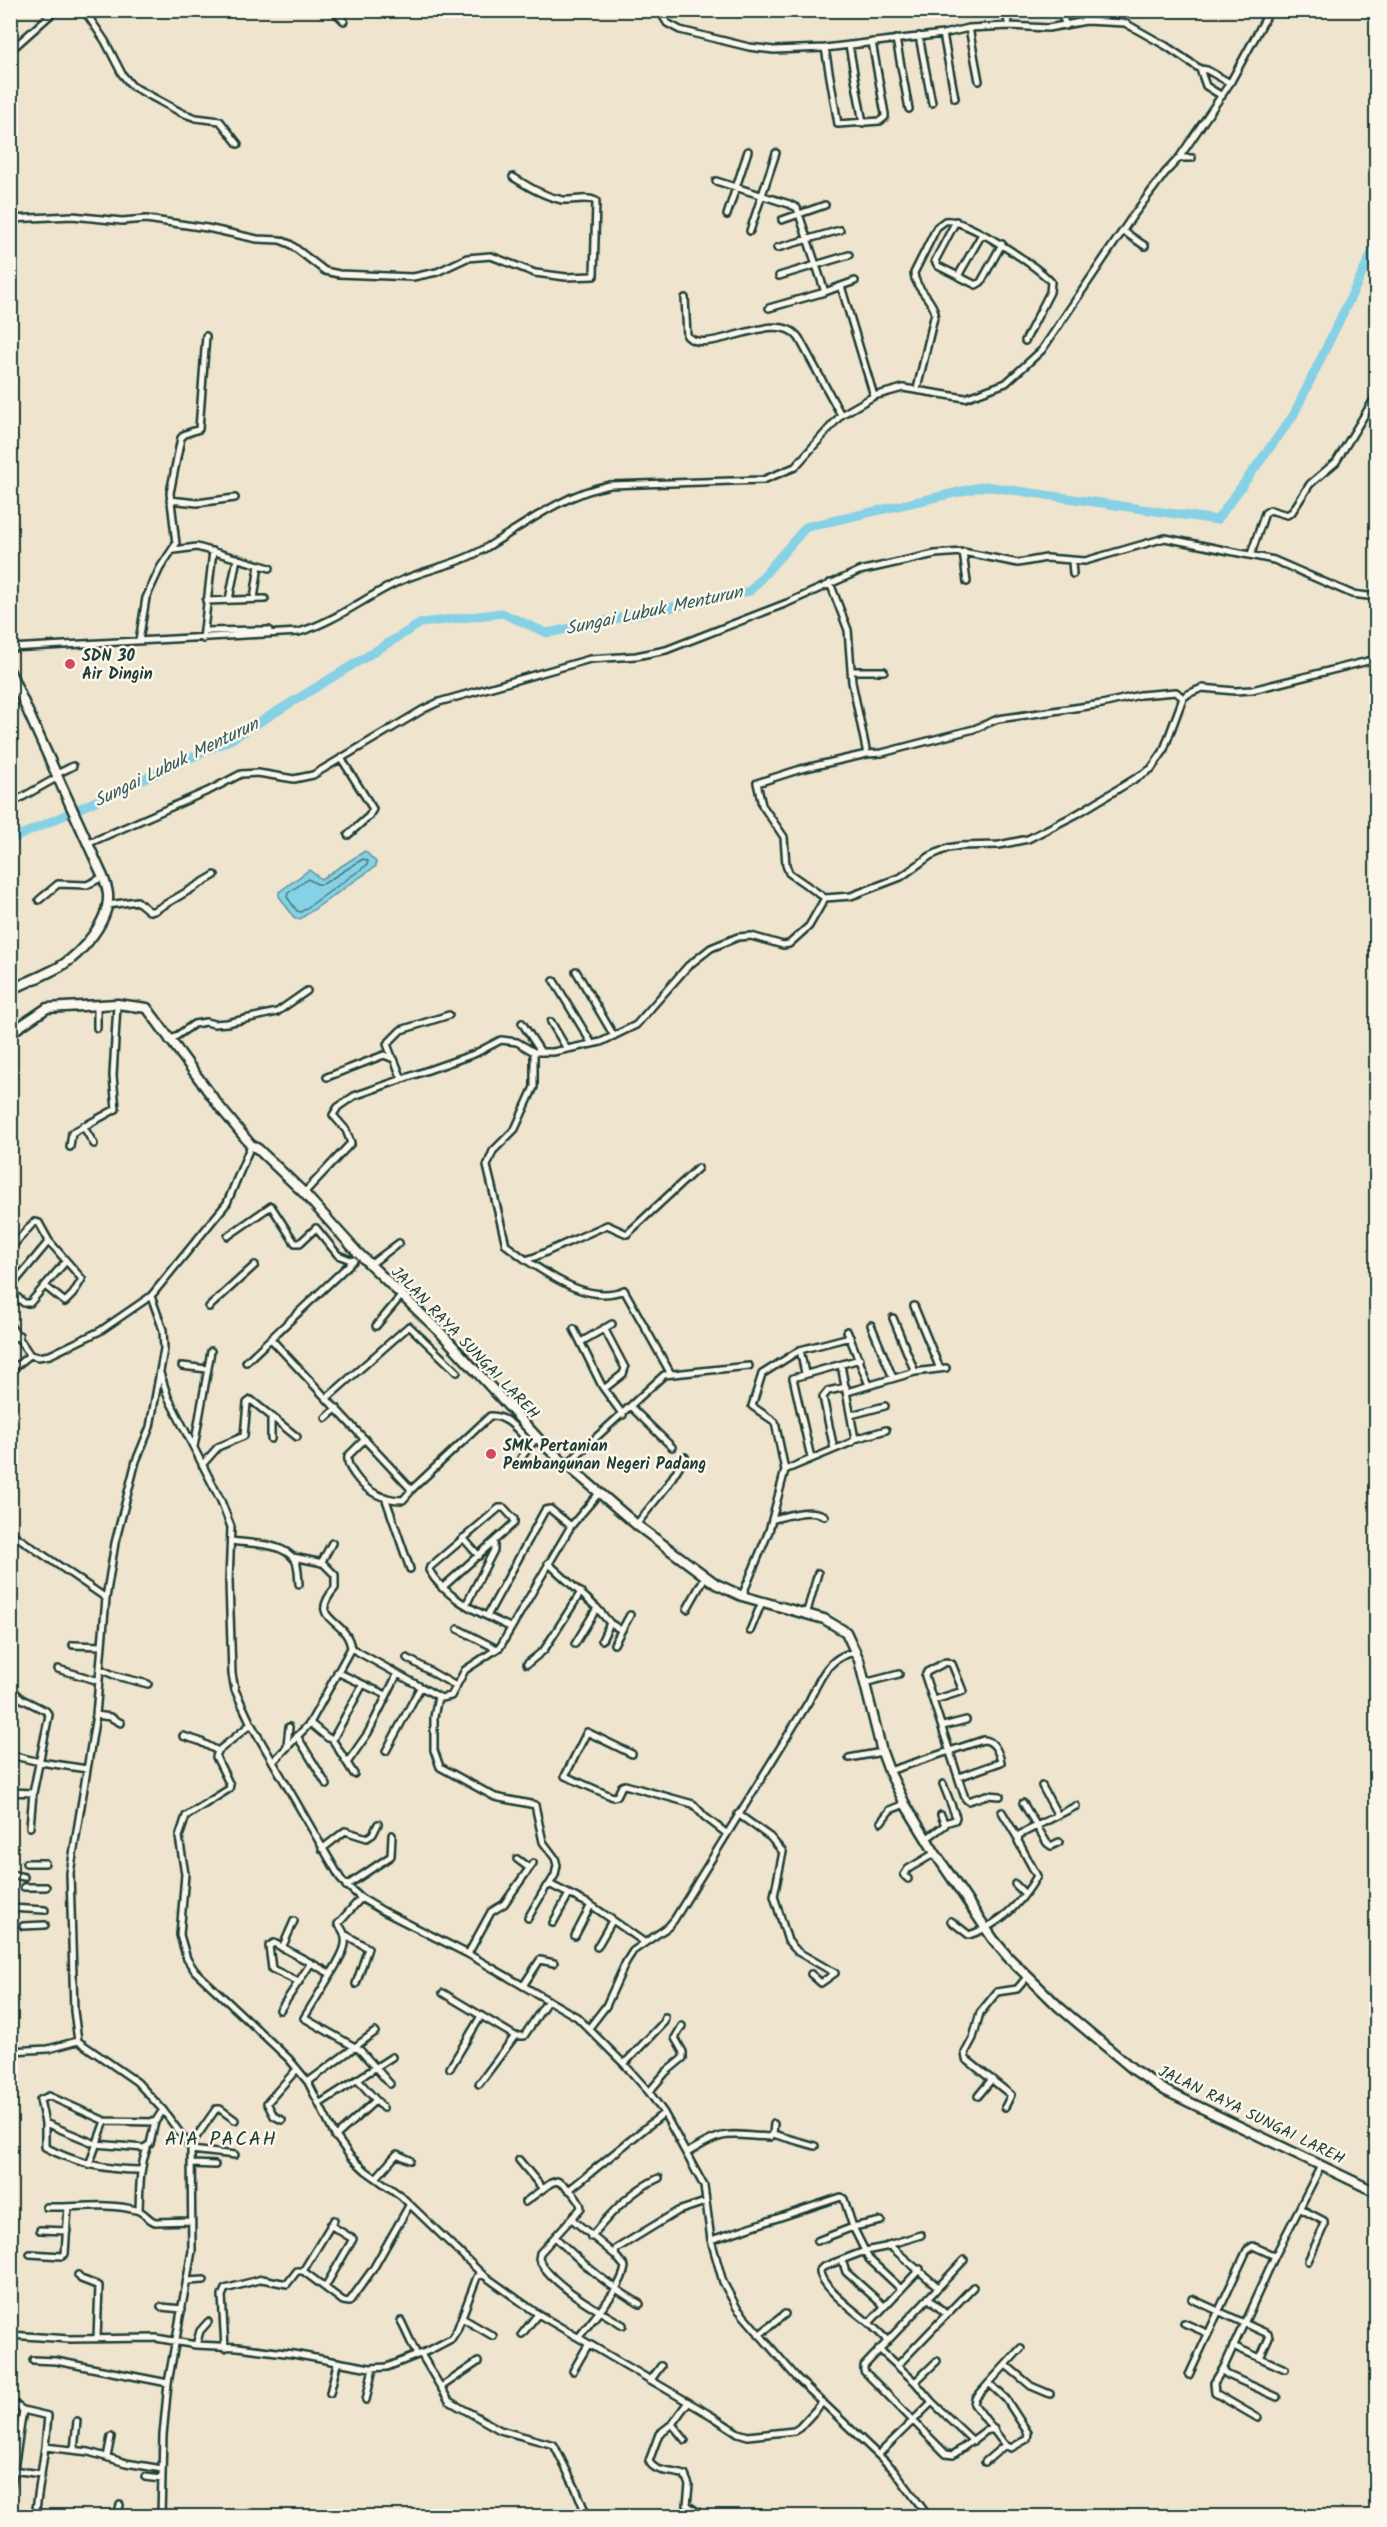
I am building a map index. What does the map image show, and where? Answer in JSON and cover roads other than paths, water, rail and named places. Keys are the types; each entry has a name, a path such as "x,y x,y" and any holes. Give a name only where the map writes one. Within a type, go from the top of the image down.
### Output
{"street":[{"path":"10,51 56,10"},
{"path":"84,10 105,40 122,74 132,86 182,113 196,118 220,121 238,144"},
{"path":"333,10 344,21"},
{"path":"659,10 661,16 673,27 749,47 774,50 825,48 943,34 969,28 1009,26 1048,28 1086,21 1125,23 1166,46 1200,69 1207,69 1230,83"},
{"path":"1005,10 1009,26"},
{"path":"1060,10 1066,26"},
{"path":"1256,10 1266,18"},
{"path":"10,648 286,634 308,629 399,582 468,558 540,514 596,488 610,485 754,481 772,477 795,467 841,415 874,396 894,389 917,388 945,397 965,398 1006,383 1042,350 1123,231 1165,173 1179,158 1230,83 1270,10"},
{"path":"969,28 979,81"},
{"path":"943,34 955,98"},
{"path":"919,36 932,103"},
{"path":"896,39 909,109"},
{"path":"825,48 838,124 880,121 885,117 872,42"},
{"path":"849,45 862,123"},
{"path":"1200,69 1206,86 1222,96"},
{"path":"727,215 748,151"},
{"path":"750,231 776,153"},
{"path":"1179,158 1192,158"},
{"path":"10,176 12,219 72,216 122,221 146,219 257,239 280,240 290,244 326,271 339,274 413,277 437,272 467,258 491,255 540,274 566,277 594,276 597,203 595,200 569,200 552,197 534,191 513,177"},
{"path":"716,181 789,204 801,214 825,292"},
{"path":"782,220 825,205"},
{"path":"917,388 935,313 932,303 915,281 914,273 937,227 945,221 956,222 1002,244 1049,279 1052,285 1026,341"},
{"path":"956,222 935,261 938,266 976,285 980,284 1002,244"},
{"path":"777,248 840,230"},
{"path":"1123,231 1145,246"},
{"path":"958,276 982,234"},
{"path":"778,276 849,255"},
{"path":"769,308 855,281"},
{"path":"842,286 874,396"},
{"path":"686,298 687,336 693,341 703,341 763,328 782,327 792,330 799,338 841,415"},
{"path":"139,640 146,598 160,568 174,550 176,538 170,500 181,438 199,429 206,336"},
{"path":"1252,551 1265,513 1270,510 1287,515 1292,512 1310,484 1336,462 1377,396"},
{"path":"170,500 197,503 235,498"},
{"path":"86,842 210,790 241,774 258,773 294,779 313,775 414,714 439,702 590,659 636,656 666,650 874,567 935,554 963,552 1018,563 1052,558 1072,561 1099,558 1165,538 1252,551 1352,594 1377,597"},
{"path":"174,550 197,547 270,568"},
{"path":"203,639 213,551"},
{"path":"963,552 967,582"},
{"path":"229,600 237,558"},
{"path":"1072,561 1073,574"},
{"path":"254,599 259,565"},
{"path":"830,583 848,630 851,670 867,754"},
{"path":"206,601 266,599"},
{"path":"205,631 269,630"},
{"path":"1183,699 1176,692 1161,692 1102,704 1032,713 998,720 974,729 882,753 867,754 801,769 757,783 762,805 784,837 786,865 789,873 825,899 851,896 901,877 930,856 948,848 1023,841 1077,814 1152,769 1163,752 1183,699 1188,694 1202,688 1251,690 1377,659"},
{"path":"851,670 884,671"},
{"path":"10,672 107,886 108,905 101,922 70,959 50,972 10,990"},
{"path":"341,758 373,809 369,816 348,835"},
{"path":"10,804 73,766"},
{"path":"108,905 137,901 149,911 154,911 215,875"},
{"path":"39,900 58,884 87,885 103,877"},
{"path":"304,1193 351,1143 346,1130 335,1119 334,1111 359,1094 474,1054 501,1040 517,1042 537,1052 592,1044 614,1036 636,1025 688,966 711,948 738,937 751,936 787,945 804,931 825,899"},
{"path":"576,971 614,1036"},
{"path":"554,981 592,1044"},
{"path":"169,1041 194,1024 227,1023 278,1012 307,991"},
{"path":"97,1028 98,1004"},
{"name":"JALAN RAYA SUNGAI LAREH","path":"10,1033 47,1008 98,1004 147,1008 169,1041 251,1145 304,1193 357,1257 371,1264 441,1333 534,1441 600,1492 636,1525 705,1577 742,1596 824,1619 841,1627 857,1652 882,1752 905,1804 934,1853 986,1929 1008,1957 1028,1977 1068,2014 1149,2080 1197,2107 1377,2192"},
{"path":"70,1147 70,1134 116,1109 113,1076 117,1004"},
{"path":"402,1079 387,1044 396,1033 449,1015"},
{"path":"551,1022 567,1049"},
{"path":"522,1023 537,1052 534,1087 515,1129 492,1151 487,1166 506,1245 560,1283 605,1295 624,1290 671,1374"},
{"path":"327,1077 380,1056 392,1057"},
{"path":"83,1126 94,1144"},
{"path":"10,1324 30,1355 38,1357 50,1355 100,1330 151,1296 227,1203 251,1145"},
{"path":"526,1260 607,1225 624,1234 630,1232 698,1168"},
{"path":"228,1236 271,1206 296,1243 300,1243 316,1228 338,1256 357,1257"},
{"path":"10,1249 36,1221 49,1241 82,1279 69,1300 62,1300 45,1286"},
{"path":"49,1241 10,1290 24,1303 28,1303 66,1261"},
{"path":"371,1264 399,1243"},
{"path":"246,1362 357,1257"},
{"path":"209,1307 255,1265"},
{"path":"376,1326 402,1295"},
{"path":"151,1296 165,1339 150,1427 136,1461 125,1500 106,1598 96,1715 70,1873 74,2011 78,2041 137,2082 163,2110 190,2148 192,2251 168,2383 161,2517"},
{"path":"834,1449 823,1397 828,1391 869,1385 915,1372 943,1368 914,1305"},
{"path":"893,1318 915,1372"},
{"path":"580,1342 612,1324"},
{"path":"871,1325 893,1378"},
{"path":"327,1398 409,1326 457,1372"},
{"path":"574,1329 604,1389 623,1415"},
{"path":"604,1329 624,1368 623,1374 604,1389"},
{"path":"742,1596 774,1519 785,1470 775,1422 753,1407 751,1403 762,1374 800,1350 849,1334 869,1385"},
{"path":"10,1341 18,1335"},
{"path":"271,1339 411,1490"},
{"path":"800,1350 805,1373"},
{"path":"193,1449 211,1351"},
{"path":"10,1371 30,1355"},
{"path":"811,1458 792,1380 795,1376 860,1359"},
{"path":"841,1365 855,1438"},
{"path":"182,1366 207,1369"},
{"path":"566,1465 623,1415 658,1379 671,1374 749,1366"},
{"path":"160,1374 168,1397 221,1501 231,1527 229,1582 232,1674 235,1690 251,1724 322,1850 346,1886 360,1898 468,1954 577,2017 624,2064 649,2092 663,2113 704,2186 711,2240 723,2282 737,2308 797,2378 904,2480 928,2517"},
{"path":"202,1465 218,1448 244,1436 245,1413 249,1401 253,1401 297,1437"},
{"path":"851,1415 885,1406"},
{"path":"631,1407 672,1447"},
{"path":"327,1418 337,1408"},
{"path":"271,1416 271,1439"},
{"path":"365,1439 348,1456 348,1464 363,1488 376,1495 403,1500 489,1416 498,1416 507,1420 534,1441 521,1458"},
{"path":"785,1470 852,1442 855,1438 886,1430"},
{"path":"636,1525 667,1486 684,1457"},
{"path":"231,1541 276,1547 293,1557 327,1566 336,1580 335,1588 325,1599 324,1608 327,1616 344,1631 351,1648 438,1697 451,1696 465,1670 500,1647 571,1526 600,1492"},
{"path":"385,1497 411,1569"},
{"path":"442,1588 494,1543 514,1522 502,1507 430,1568 429,1572 442,1588 466,1605 510,1627"},
{"path":"487,1616 545,1510 550,1509 571,1526"},
{"path":"774,1519 805,1513 820,1513 825,1516"},
{"path":"10,1532 106,1598"},
{"path":"464,1538 479,1556"},
{"path":"321,1563 332,1543"},
{"path":"466,1605 494,1550 494,1543"},
{"path":"293,1557 298,1568 299,1584"},
{"path":"548,1563 581,1592 610,1623 621,1630"},
{"path":"806,1615 818,1573"},
{"path":"687,1609 705,1577"},
{"path":"526,1664 544,1650 581,1592"},
{"path":"750,1631 762,1602"},
{"path":"575,1644 597,1608"},
{"path":"614,1644 630,1615"},
{"path":"602,1640 610,1623"},
{"path":"458,1629 497,1649"},
{"path":"73,1645 101,1646"},
{"path":"273,1762 310,1723 351,1648"},
{"path":"589,2028 606,2006 626,1962 644,1942 668,1927 674,1920 825,1670 835,1659 846,1653 857,1652"},
{"path":"407,1658 456,1686"},
{"path":"934,1700 963,1691 952,1664 946,1662 926,1673 934,1700 959,1777 968,1801 987,1795 1000,1796"},
{"path":"100,1669 116,1676 148,1684"},
{"path":"58,1670 99,1681"},
{"path":"337,1672 386,1695"},
{"path":"864,1683 899,1674"},
{"path":"347,1763 368,1733 397,1675"},
{"path":"332,1739 363,1684"},
{"path":"10,1687 22,1700 48,1712 33,1793 30,1827"},
{"path":"386,1751 420,1688"},
{"path":"438,1697 433,1730 434,1750 438,1763 443,1769 484,1793 504,1800 535,1805 543,1842 555,1858 557,1865 555,1875 528,1918"},
{"path":"96,1715 110,1717 121,1723"},
{"path":"943,1726 966,1719"},
{"path":"310,1723 332,1739 354,1774"},
{"path":"251,1724 218,1751 216,1757 230,1785 229,1789 186,1816 179,1837 185,1874 180,1926 183,1948 195,1971 247,2017 308,2082 335,2137 350,2156 410,2204 482,2274 538,2314 733,2431 748,2436 794,2431 823,2402"},
{"path":"287,1747 289,1727"},
{"path":"632,1754 587,1732 565,1776 613,1797 618,1795 623,1785 693,1804 705,1817 726,1833"},
{"path":"183,1736 218,1751"},
{"path":"297,1736 327,1785"},
{"path":"889,1771 987,1740 998,1751 1000,1759 998,1764 959,1777"},
{"path":"849,1758 882,1752"},
{"path":"10,1755 40,1762 87,1768"},
{"path":"926,1839 945,1823 955,1820 956,1817 947,1800 943,1784"},
{"path":"1042,1786 1057,1814"},
{"path":"10,1792 33,1793"},
{"path":"1023,1803 1049,1845 1059,1842"},
{"path":"881,1822 890,1810 905,1804"},
{"path":"1017,1837 1076,1806"},
{"path":"951,1921 968,1935 986,1929 998,1922 1025,1894 1038,1873 1002,1812"},
{"path":"738,1814 771,1837 781,1848 782,1856 774,1896 788,1941 798,1952 835,1973 821,1983 811,1974"},
{"path":"941,1815 945,1823"},
{"path":"322,1850 345,1831 368,1838 378,1824"},
{"path":"346,1886 392,1856 393,1835"},
{"path":"908,1879 904,1875 908,1869 934,1853"},
{"path":"468,1954 491,1912 504,1904 531,1866 517,1859"},
{"path":"26,1863 45,1863"},
{"path":"10,1874 24,1877"},
{"path":"1015,1884 1025,1894"},
{"path":"549,1885 591,1905 644,1942"},
{"path":"24,1887 46,1887"},
{"path":"553,1923 569,1894"},
{"path":"338,1924 360,1898"},
{"path":"575,1935 591,1905"},
{"path":"10,1908 45,1910"},
{"path":"282,1948 294,1921"},
{"path":"597,1947 612,1921"},
{"path":"329,1922 338,1924 346,1935 368,1948 356,1984"},
{"path":"23,1926 45,1925"},
{"path":"346,1935 342,1953 304,2018 355,2047 390,2084"},
{"path":"298,1982 272,1969 269,1946 274,1943 331,1974"},
{"path":"524,1986 544,1952"},
{"path":"541,1959 554,1963"},
{"path":"279,2010 311,1963"},
{"path":"1005,2107 1011,2095 966,2059 965,2051 973,2038 983,2008 997,1992 1017,1989 1028,1977"},
{"path":"443,1993 515,2036 524,2036 548,2000"},
{"path":"450,2068 481,2016"},
{"path":"624,2064 664,2022 665,2017"},
{"path":"649,2092 666,2072 683,2058 683,2052 675,2038 682,2026"},
{"path":"308,2082 375,2031"},
{"path":"479,2084 515,2036"},
{"path":"10,2051 48,2049 78,2041"},
{"path":"319,2104 392,2057"},
{"path":"282,2120 274,2115 267,2103 297,2069"},
{"path":"358,2079 383,2108"},
{"path":"978,2096 992,2079"},
{"path":"139,2170 117,2170 89,2165 45,2147 45,2123 40,2100 48,2096 105,2121 155,2122"},
{"path":"335,2137 376,2100"},
{"path":"190,2148 216,2109 220,2109 235,2120"},
{"path":"138,2210 141,2179 139,2170 150,2144 155,2122 163,2110"},
{"path":"569,2190 663,2113"},
{"path":"89,2165 105,2121"},
{"path":"45,2123 96,2144 147,2148"},
{"path":"773,2134 774,2124"},
{"path":"687,2153 720,2135 736,2134 770,2137 773,2134 815,2146"},
{"path":"190,2148 235,2155"},
{"path":"376,2178 397,2154 410,2160"},
{"path":"519,2160 543,2189"},
{"path":"192,2163 215,2165"},
{"path":"1258,2418 1215,2393 1214,2382 1224,2367 1275,2256 1321,2166"},
{"path":"591,2237 617,2207 642,2186 659,2178"},
{"path":"525,2202 557,2181 569,2190 582,2206 540,2253 540,2262 571,2293 623,2325"},
{"path":"711,2240 838,2197 844,2199 869,2259 902,2289"},
{"path":"615,2256 616,2249 659,2221 686,2207 705,2202"},
{"path":"225,2348 222,2296 225,2289 262,2278 287,2284 297,2271 303,2271 343,2301 352,2300 374,2269 410,2204"},
{"path":"46,2207 101,2206 138,2210 155,2222 191,2221"},
{"path":"30,2254 63,2255 68,2208"},
{"path":"1301,2209 1324,2221 1324,2226 1308,2261"},
{"path":"572,2219 615,2256 625,2269 615,2290 579,2337"},
{"path":"817,2241 854,2227 881,2221"},
{"path":"303,2271 332,2223 353,2240 325,2287"},
{"path":"40,2230 67,2230"},
{"path":"887,2340 834,2294 821,2278 820,2270 823,2266 865,2251 921,2235"},
{"path":"555,2237 586,2267 615,2290 640,2304"},
{"path":"885,2246 894,2249 920,2269 938,2287"},
{"path":"1189,2375 1249,2247 1256,2247 1275,2256"},
{"path":"842,2260 846,2272 884,2306"},
{"path":"964,2260 887,2340 864,2366 864,2371 950,2455 985,2431 994,2429"},
{"path":"869,2324 920,2269"},
{"path":"10,2335 156,2338 196,2345 238,2347 293,2354 337,2364 387,2367 419,2355 451,2339 462,2318 474,2283 482,2274"},
{"path":"78,2275 81,2279 99,2286 97,2338"},
{"path":"188,2281 204,2280"},
{"path":"897,2366 973,2287"},
{"path":"928,2298 946,2314"},
{"path":"1192,2299 1268,2334 1269,2338 1260,2358"},
{"path":"161,2307 182,2309"},
{"path":"522,2334 538,2314"},
{"path":"759,2335 785,2314"},
{"path":"462,2318 494,2337"},
{"path":"401,2321 419,2355 449,2400 491,2426 554,2445 587,2517"},
{"path":"196,2345 200,2331 208,2322"},
{"path":"1184,2324 1207,2333"},
{"path":"573,2371 588,2345"},
{"path":"1233,2346 1285,2369"},
{"path":"988,2383 1006,2399 1028,2433 1027,2439 1011,2448 1005,2445 974,2404 975,2398 988,2383 1021,2348"},
{"path":"879,2349 973,2441"},
{"path":"33,2360 56,2361 168,2383"},
{"path":"915,2382 936,2361"},
{"path":"441,2387 478,2362"},
{"path":"330,2393 337,2364"},
{"path":"1006,2365 1031,2386 1050,2394"},
{"path":"650,2381 661,2366"},
{"path":"1224,2367 1224,2372 1228,2375 1276,2397"},
{"path":"366,2400 374,2368"},
{"path":"10,2400 23,2410 48,2416 35,2517"},
{"path":"879,2454 912,2419 931,2404 931,2401"},
{"path":"688,2402 672,2424 659,2434 650,2464 657,2469 686,2475 689,2484 687,2505 699,2513"},
{"path":"10,2495 12,2470 23,2410"},
{"path":"74,2450 77,2421"},
{"path":"672,2424 685,2440"},
{"path":"107,2457 111,2437"},
{"path":"985,2462 1005,2445"},
{"path":"45,2447 74,2450 133,2465 162,2469"},
{"path":"12,2470 41,2474"},
{"path":"145,2477 162,2479"},
{"path":"117,2517 120,2505"}],"water":[{"path":"365,851 376,862 376,866 300,919 295,919 279,896 279,892 309,870 321,879"}],"waterway":[{"name":"Sungai Lubuk Menturun","path":"10,840 232,739 421,623 502,613 547,633 750,591 806,527 985,486 1217,520 1293,416 1376,245"}],"place":[{"name":"SDN 30 Air Dingin","path":"70,664"},
{"name":"SMK Pertanian Pembangunan Negeri Padang","path":"491,1454"}],"district":[{"name":"AIA PACAH","path":"221,2138"}]}
